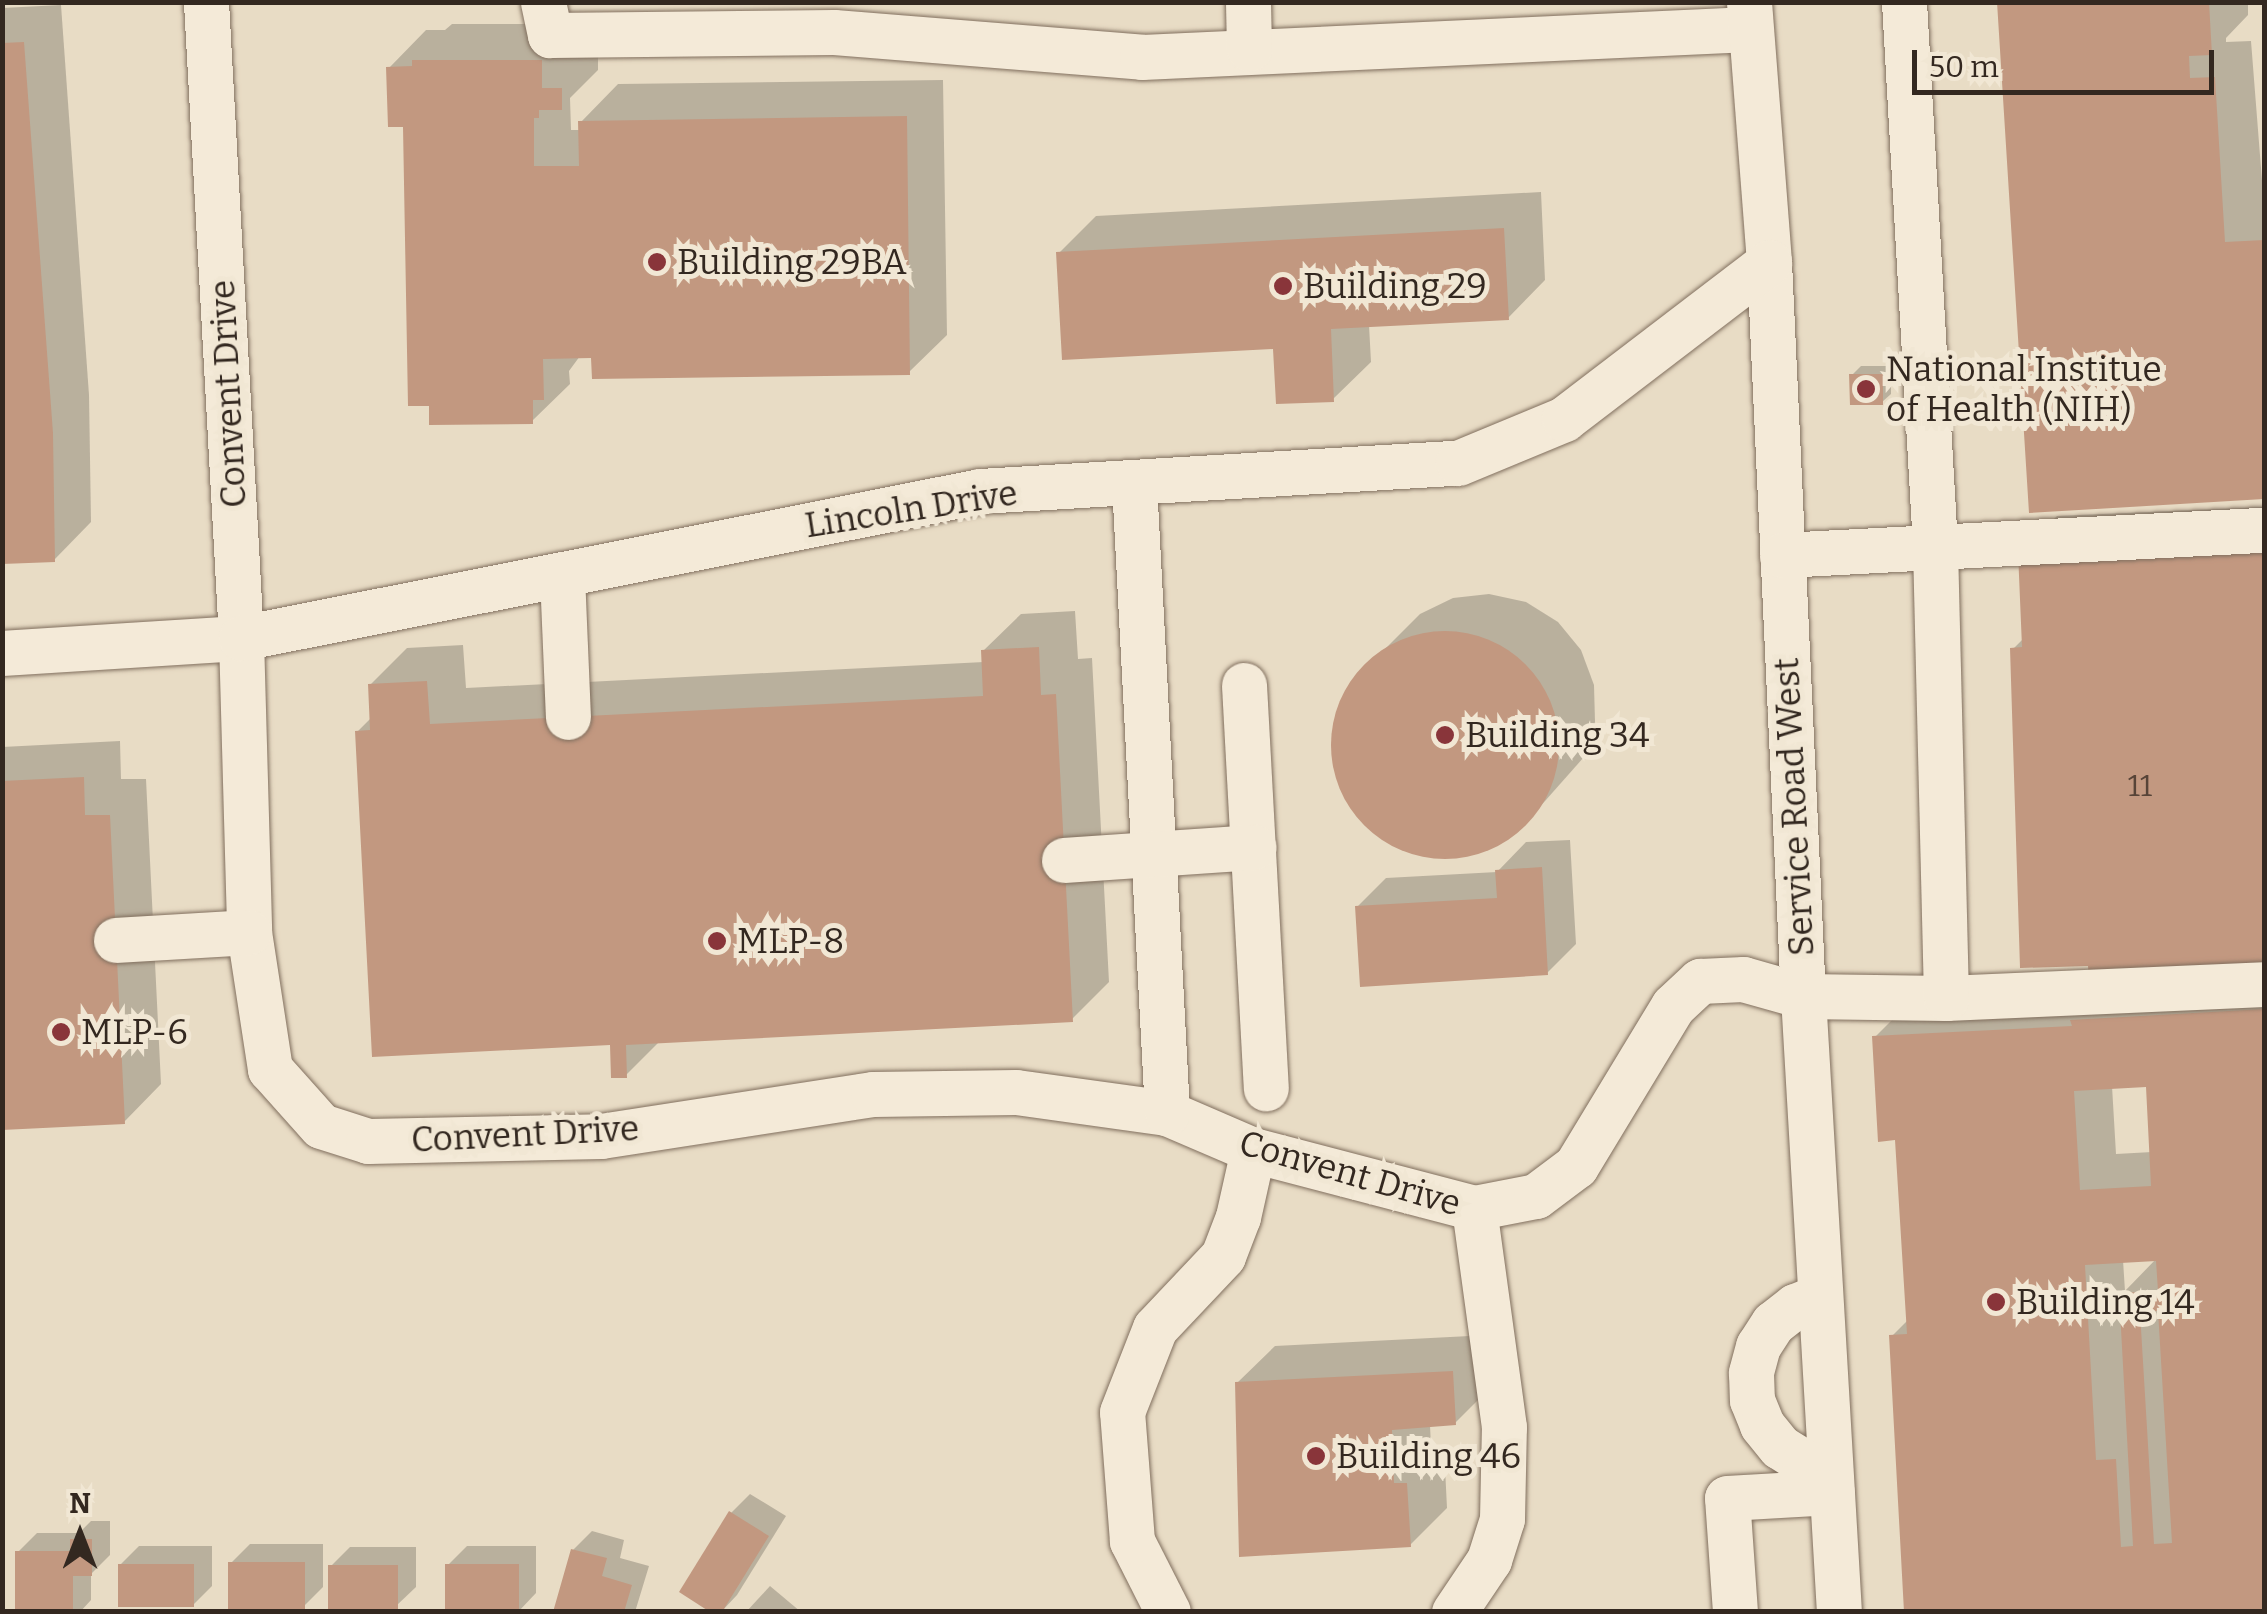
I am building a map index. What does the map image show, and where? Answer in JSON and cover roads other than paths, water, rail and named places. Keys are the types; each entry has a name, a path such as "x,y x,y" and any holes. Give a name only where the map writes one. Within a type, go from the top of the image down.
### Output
{"street":[{"name":"Convent Drive","path":"206,2 241,638 249,932 270,1069 321,1126 368,1141 601,1136 872,1094 1016,1092 1166,1114 1253,1150 1474,1208 1536,1196 1576,1166 1672,1006 1700,980 1743,978 1803,996 1946,998 2264,984"},
{"path":"542,2 550,35 832,17 1142,57 1249,49 1488,21 1749,16"},
{"path":"1248,2 1249,49"},
{"path":"1904,2 1935,546 1946,998"},
{"name":"Service Road West","path":"1749,16 1769,262 1803,996 1839,1612"},
{"name":"Lincoln Drive","path":"2,653 241,638 980,491 1458,463 1564,419 1769,262"},
{"path":"1134,483 1166,1114"},
{"path":"1782,554 2264,530"},
{"path":"562,575 568,717"},
{"path":"1244,685 1266,1088"},
{"path":"1064,860 1254,847"},
{"path":"116,940 249,932"},
{"path":"1168,1612 1132,1541 1122,1412 1155,1328 1223,1256 1238,1217 1253,1150"},
{"path":"1454,1612 1490,1560 1502,1519 1504,1427 1474,1208"},
{"path":"1820,1296 1794,1306 1773,1323 1754,1360 1752,1400 1762,1426 1780,1447 1831,1480"},
{"path":"1735,1612 1727,1498 1831,1480"}],"place":[{"name":"Building 29BA","path":"657,262"},
{"name":"Building 29","path":"1283,286"},
{"name":"National Institue of Health (NIH)","path":"1866,389"},
{"name":"Building 34","path":"1445,735"},
{"name":"MLP-8","path":"717,941"},
{"name":"MLP-6","path":"61,1032"},
{"name":"Building 14","path":"1996,1302"},
{"name":"Building 46","path":"1316,1456"}]}
